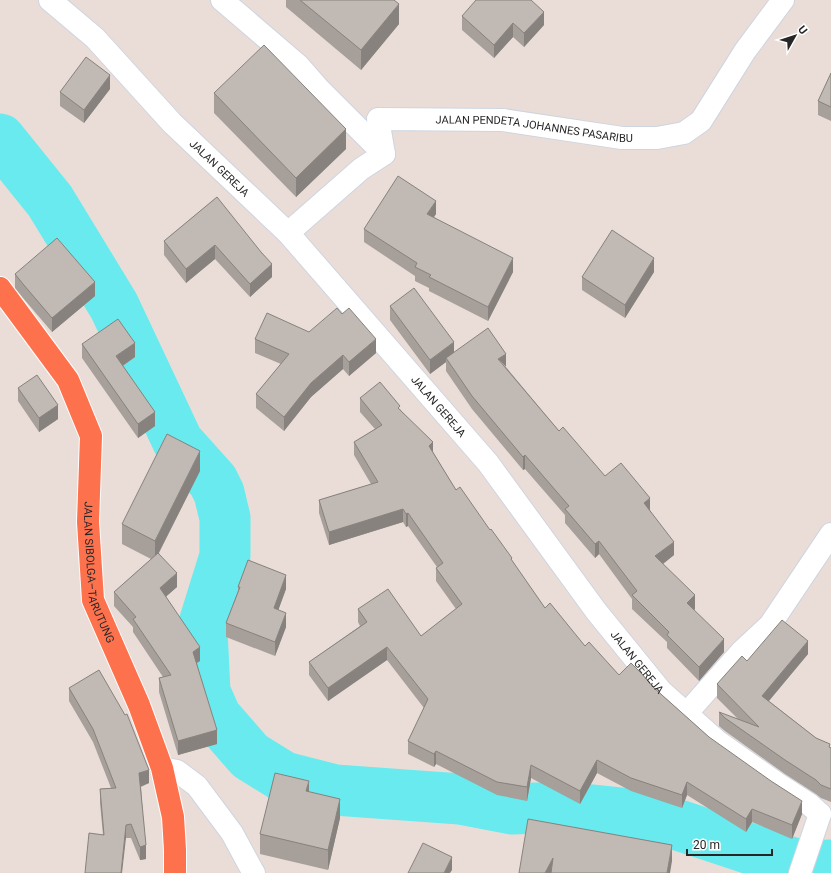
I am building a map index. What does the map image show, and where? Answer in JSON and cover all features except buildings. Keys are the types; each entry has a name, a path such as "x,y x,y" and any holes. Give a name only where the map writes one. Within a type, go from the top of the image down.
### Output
{"highway":[{"name":"JALAN SIBOLGA–TARUTUNG","path":"0,288 68,380 91,436 88,522 93,600 139,705 162,768 173,817 175,873"}],"street":[{"name":"JALAN GEREJA","path":"50,0 95,38 172,124 288,233 488,463 596,611 661,691 716,741 809,804 821,820"},
{"path":"222,0 298,65 319,89 384,154 361,169 288,233"},
{"name":"JALAN PENDETA JOHANNES PASARIBU","path":"384,154 378,119 503,120 622,138 657,138 684,133 701,121 745,51 783,0"},
{"path":"686,714 742,651 770,625 831,534"},
{"path":"162,768 177,771 197,786 215,808 232,833 254,873"},
{"path":"800,873 821,820"}],"waterway":[{"path":"0,139 50,201 114,306 178,442 213,481 219,493 225,518 225,556 202,630 205,692 216,717 250,756 284,777 335,790 460,799 512,809 564,807 651,816 802,866 831,865"}]}
